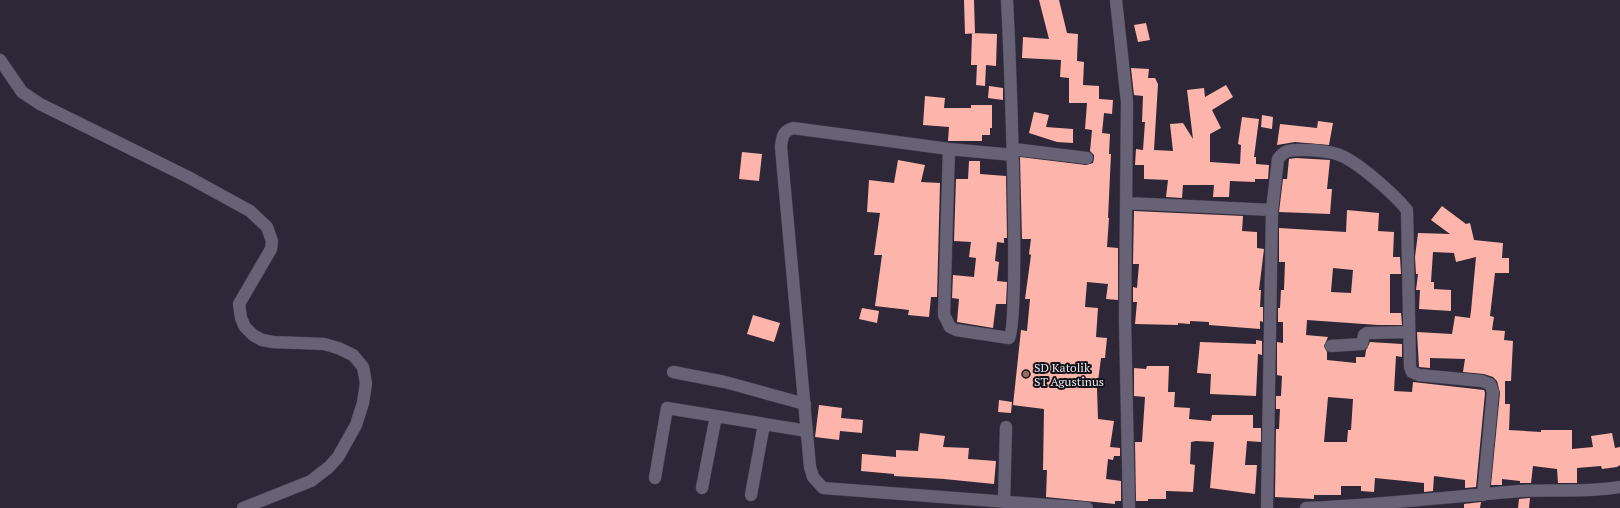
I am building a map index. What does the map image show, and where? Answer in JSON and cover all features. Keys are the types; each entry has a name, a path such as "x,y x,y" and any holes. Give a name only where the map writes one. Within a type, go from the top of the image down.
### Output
{"street":[{"path":"949,149 944,315 950,327 956,330 1006,338 1011,336 1014,303 1013,152 1007,0"},
{"path":"1116,0 1127,102 1125,389 1129,508"},
{"path":"0,60 22,92 40,104 188,177 250,211 267,227 271,234 271,249 239,304 241,318 253,335 273,342 324,344 353,355 363,367 366,383 356,425 338,456 329,467 311,481 243,508"},
{"path":"1087,158 949,149 793,128 788,130 782,136 781,147 810,467 813,477 823,488 1087,508"},
{"path":"1267,508 1272,210 1278,158 1282,153 1290,150 1326,152 1338,155 1355,164 1393,196 1407,210 1410,367 1412,372 1432,377 1487,382 1492,387 1483,495"},
{"path":"1126,203 1272,210"},
{"path":"1331,346 1362,344 1364,335 1367,333 1409,332"},
{"path":"674,372 725,382 805,404"},
{"path":"656,478 667,408 807,430"},
{"path":"702,488 716,416"},
{"path":"750,495 764,424"},
{"path":"1004,502 1006,427"},
{"path":"1306,508 1443,503 1483,495 1522,491 1588,490 1620,486"}],"building":[{"path":"964,0 974,0 975,33 965,34"},
{"path":"1039,0 1059,0 1067,33 1078,34 1077,61 1084,62 1083,85 1099,86 1099,99 1113,100 1112,114 1104,113 1102,133 1110,134 1109,154 1111,154 1107,247 1118,248 1118,300 1106,299 1108,284 1087,282 1085,307 1098,308 1096,337 1107,338 1105,358 1101,358 1097,389 1098,419 1114,421 1110,447 1120,448 1120,456 1114,456 1113,460 1108,459 1106,479 1121,481 1121,501 1115,501 1115,504 1046,497 1047,470 1043,470 1044,409 1013,405 1021,330 1027,331 1030,299 1025,299 1031,255 1029,254 1031,239 1022,239 1020,157 1086,165 1093,163 1094,159 1094,155 1090,151 1092,130 1085,129 1087,103 1069,103 1069,78 1060,77 1061,60 1022,58 1023,37 1049,39"},
{"path":"1146,23 1150,40 1138,42 1134,25"},
{"path":"972,33 997,34 996,66 986,65 985,86 976,85 977,65 971,65"},
{"path":"1131,68 1149,69 1148,78 1155,78 1158,84 1154,150 1173,151 1170,124 1183,123 1193,139 1187,90 1204,88 1205,97 1226,85 1233,97 1212,110 1221,128 1210,134 1210,162 1240,164 1241,145 1238,144 1242,117 1259,119 1254,157 1256,157 1256,164 1269,165 1268,179 1255,179 1255,182 1230,181 1229,197 1213,197 1214,185 1183,185 1182,198 1166,197 1168,180 1144,179 1144,165 1135,165 1136,149 1143,150 1145,122 1142,122 1143,96 1134,95"},
{"path":"989,86 1003,88 1003,100 988,98"},
{"path":"925,96 945,98 944,108 971,108 971,105 992,105 992,128 990,128 990,135 982,135 982,141 948,141 949,127 923,125"},
{"path":"1034,112 1049,115 1046,127 1073,129 1073,143 1057,142 1029,133"},
{"path":"1262,115 1273,117 1272,129 1261,127"},
{"path":"1318,121 1333,123 1329,145 1295,142 1277,145 1280,124 1317,128"},
{"path":"742,152 762,154 759,181 739,179"},
{"path":"1289,159 1330,160 1327,189 1332,189 1330,214 1279,212 1283,179 1287,179"},
{"path":"898,160 925,165 921,182 940,183 937,297 931,297 929,317 908,315 909,310 875,306 882,255 874,255 880,213 867,212 869,180 894,183"},
{"path":"969,161 980,161 980,174 1006,176 1007,238 1004,238 1004,243 997,242 995,261 999,262 997,281 1007,282 1006,304 996,304 993,328 957,322 959,299 952,298 953,275 974,277 976,258 969,257 971,242 954,241 956,179 968,179"},
{"path":"1442,206 1466,224 1470,223 1474,240 1503,243 1502,258 1509,258 1509,273 1495,273 1490,316 1494,317 1492,330 1505,331 1504,340 1513,341 1511,381 1505,381 1505,404 1510,404 1509,430 1541,432 1541,430 1572,430 1572,449 1593,447 1591,436 1612,433 1615,448 1620,447 1620,465 1617,467 1602,469 1601,466 1577,468 1577,483 1558,483 1557,469 1533,466 1531,483 1520,483 1520,481 1502,479 1502,485 1491,485 1500,393 1497,381 1493,377 1484,374 1463,372 1465,359 1430,358 1430,368 1419,367 1417,332 1452,334 1455,316 1470,318 1471,311 1476,257 1456,262 1454,253 1433,252 1431,282 1434,282 1434,289 1451,290 1451,311 1419,309 1420,290 1416,290 1418,274 1416,274 1415,257 1418,233 1450,234 1431,220"},
{"path":"1347,210 1379,213 1378,231 1394,232 1393,257 1400,257 1401,274 1390,274 1390,313 1401,313 1402,325 1378,325 1307,320 1306,335 1328,337 1324,346 1327,352 1327,360 1356,363 1356,357 1365,357 1366,350 1370,342 1402,344 1402,357 1396,356 1394,391 1412,392 1413,382 1484,390 1485,393 1476,487 1465,488 1465,480 1434,476 1433,491 1424,492 1424,483 1375,478 1374,492 1361,491 1361,486 1341,486 1341,495 1314,495 1314,499 1275,497 1276,429 1279,429 1280,409 1276,409 1276,396 1281,396 1282,376 1277,375 1277,342 1283,343 1283,322 1278,322 1278,308 1280,308 1281,290 1284,290 1285,262 1279,262 1279,228 1346,232","holes":["1333,268 1353,270 1351,293 1331,292","1328,397 1353,399 1351,430 1348,430 1347,442 1324,442"]},
{"path":"1134,211 1243,216 1242,231 1257,232 1257,248 1264,249 1259,290 1261,290 1260,307 1263,307 1263,322 1260,321 1260,329 1209,325 1209,322 1190,321 1190,324 1178,323 1178,325 1135,324 1137,302 1133,302 1133,287 1137,288 1139,264 1133,264"},
{"path":"862,308 879,311 877,323 859,319"},
{"path":"753,315 780,323 774,342 747,334"},
{"path":"1256,340 1262,341 1262,355 1258,354 1256,396 1210,394 1211,374 1197,373 1200,342 1256,344"},
{"path":"1147,366 1169,366 1168,392 1175,392 1174,407 1190,408 1189,419 1211,421 1212,415 1253,415 1253,428 1261,428 1261,442 1247,441 1245,465 1257,465 1255,494 1210,488 1214,442 1196,441 1191,442 1190,464 1195,465 1193,492 1166,491 1166,499 1136,501 1135,442 1142,442 1145,397 1134,396 1134,368 1146,369"},
{"path":"999,400 1012,402 1011,413 998,412"},
{"path":"819,405 842,408 841,418 863,420 862,433 840,431 839,440 815,437"},
{"path":"920,433 945,436 943,447 969,448 968,459 996,461 994,484 894,476 894,474 861,471 862,454 896,457 896,450 918,451"},
{"path":"1530,498 1529,508 1518,508 1519,499"},
{"path":"1481,502 1480,508 1464,508 1464,504"}],"place":[{"name":"SD Katolik ST Agustinus","path":"1026,374"}]}
